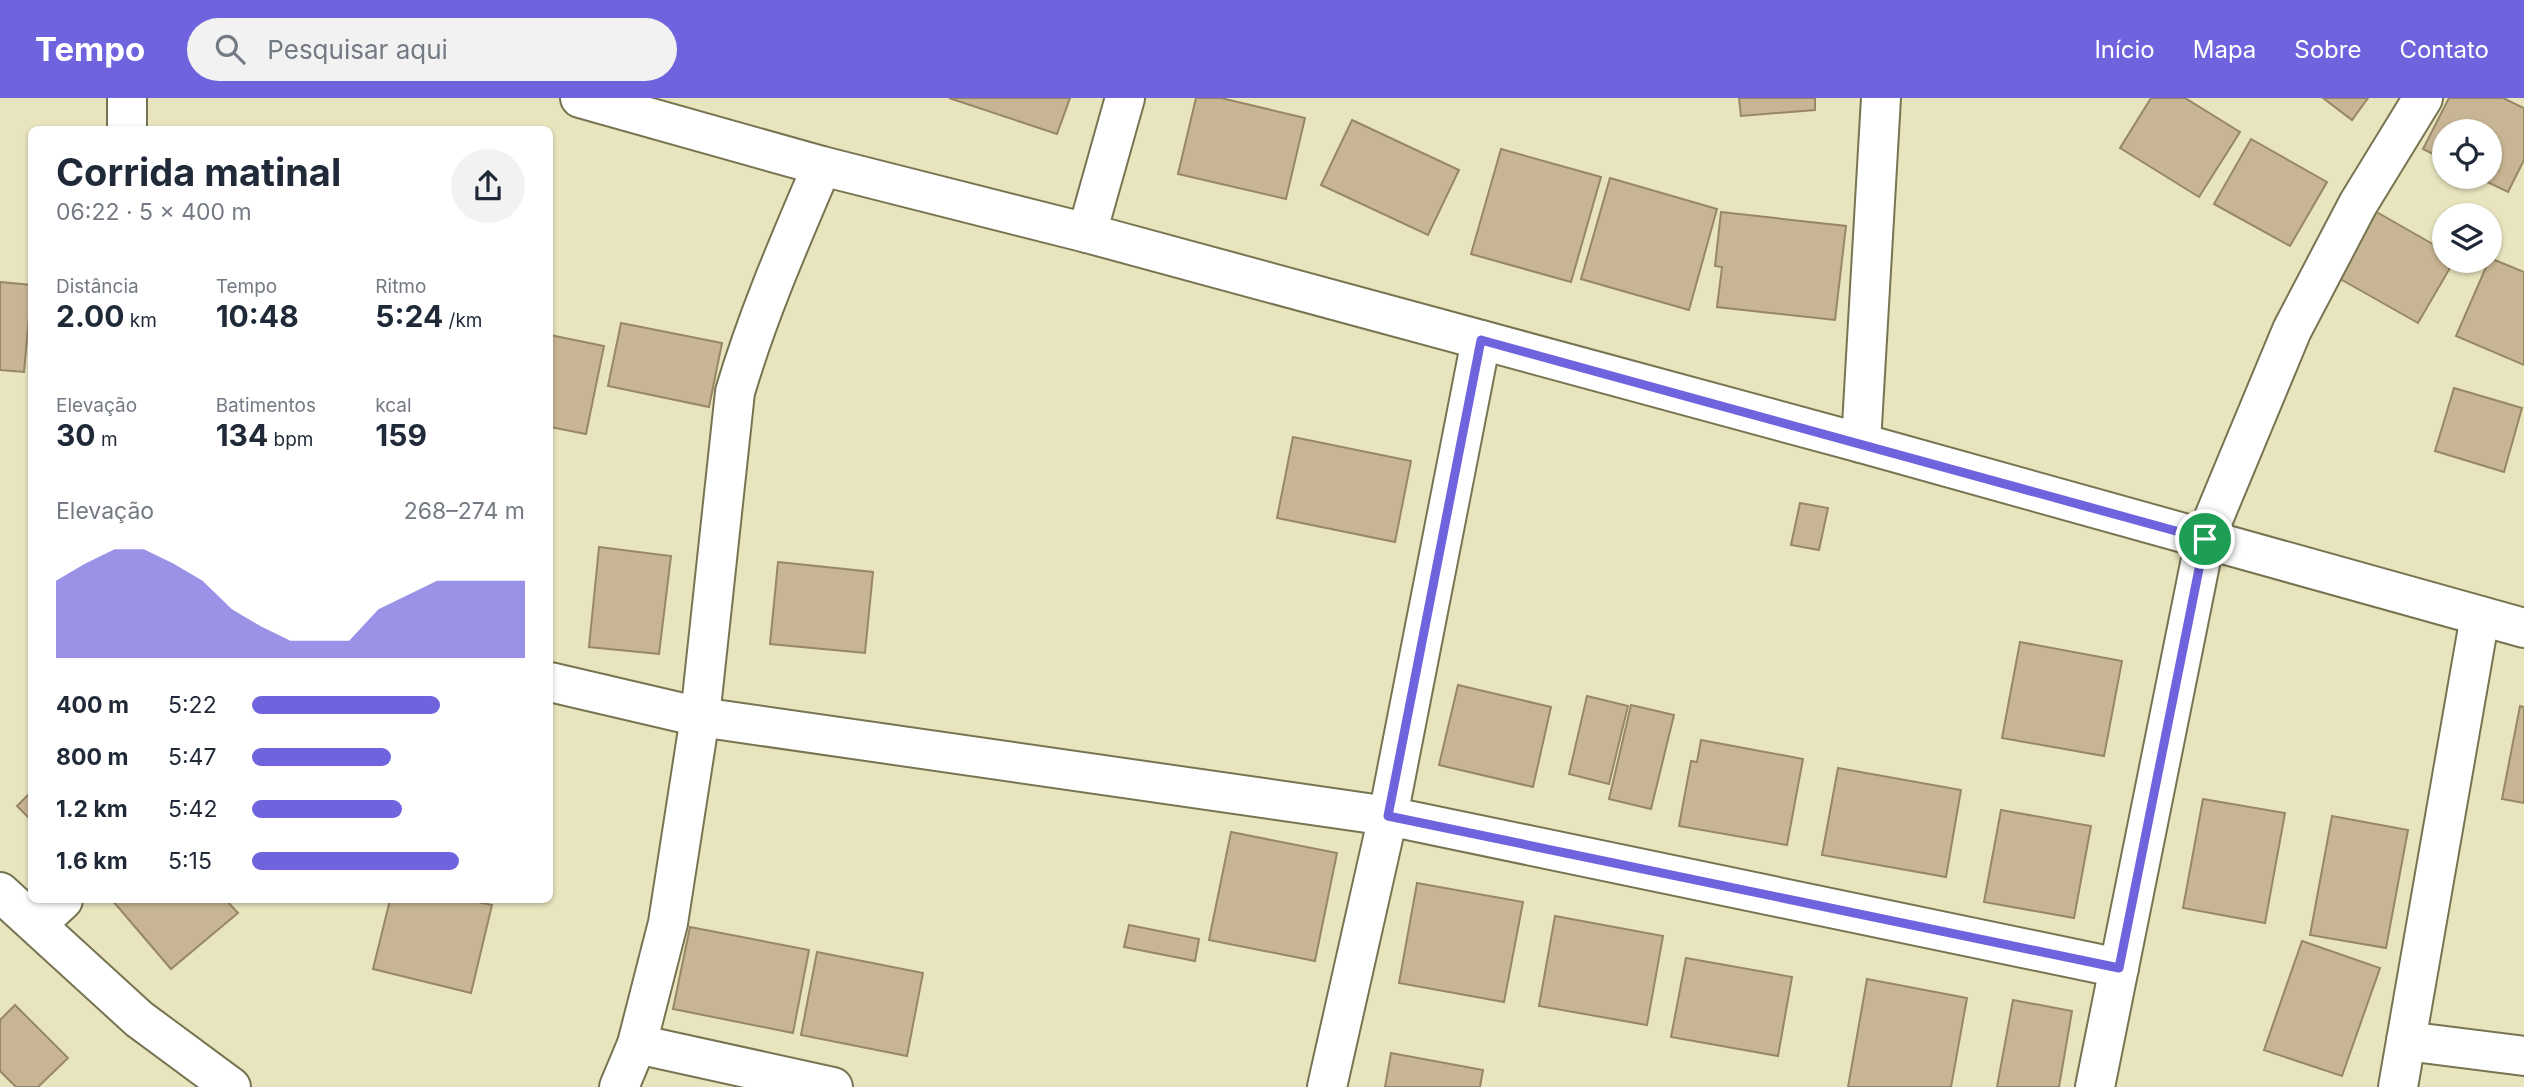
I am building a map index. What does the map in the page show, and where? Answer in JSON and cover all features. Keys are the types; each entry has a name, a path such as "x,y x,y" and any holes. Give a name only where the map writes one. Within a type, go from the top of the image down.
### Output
{"street":[{"path":"127,98 127,126"},
{"path":"580,98 822,166 1087,233 1861,443 2524,628"},
{"path":"1087,233 1125,98"},
{"path":"1861,443 1881,98"},
{"path":"2095,1087 2205,539 2292,330 2358,204 2423,98"},
{"path":"619,1087 637,1044 668,923 700,717 735,392 764,305 822,166"},
{"path":"1327,1087 1388,816 1481,340"},
{"path":"2398,1087 2480,616"},
{"path":"553,683 700,717 1388,816 2119,968"},
{"path":"0,892 50,912 139,1019 231,1087"},
{"path":"2406,1041 2524,1056"},
{"path":"637,1044 833,1087"}],"building":[{"path":"949,98 1070,98 1057,134"},
{"path":"1196,98 1221,98 1305,118 1286,199 1178,174"},
{"path":"1739,98 1815,98 1815,110 1741,116"},
{"path":"2151,98 2185,98 2240,132 2199,197 2120,148"},
{"path":"2323,98 2368,98 2352,120"},
{"path":"2449,98 2503,98 2524,108 2524,160 2508,192 2502,189 2502,119 2438,119"},
{"path":"1352,120 1459,170 1428,235 1321,185"},
{"path":"2432,131 2432,154 2423,149"},
{"path":"2251,139 2327,182 2290,246 2214,204"},
{"path":"1501,149 1601,177 1571,282 1471,254"},
{"path":"1610,178 1717,209 1689,310 1581,279"},
{"path":"2373,210 2432,244 2432,273 2447,273 2418,323 2335,276"},
{"path":"1721,212 1846,226 1835,320 1717,307 1722,267 1715,266"},
{"path":"2502,263 2524,272 2524,365 2456,336 2483,273 2502,273"},
{"path":"0,282 28,285 24,372 0,370"},
{"path":"621,323 722,343 709,407 608,386"},
{"path":"553,336 604,346 586,434 553,428"},
{"path":"2454,388 2522,408 2504,472 2435,451"},
{"path":"1293,437 1411,461 1395,542 1277,518"},
{"path":"1800,503 1828,508 1819,550 1791,545"},
{"path":"599,547 671,556 659,654 589,647"},
{"path":"778,562 873,572 865,653 770,644"},
{"path":"2020,642 2122,661 2104,756 2002,738"},
{"path":"1458,685 1551,707 1533,787 1439,765"},
{"path":"1587,696 1628,706 1609,784 1569,774"},
{"path":"1631,705 1674,715 1651,809 1609,799"},
{"path":"2520,706 2524,707 2524,803 2502,799"},
{"path":"1701,740 1803,759 1787,845 1679,826 1691,761 1697,762"},
{"path":"1838,768 1961,790 1946,877 1822,855"},
{"path":"28,795 28,817 17,806"},
{"path":"2203,799 2285,813 2265,923 2183,908"},
{"path":"2001,810 2091,826 2074,918 1984,902"},
{"path":"2332,816 2408,830 2386,948 2310,935"},
{"path":"1231,832 1337,853 1315,961 1209,940"},
{"path":"1417,883 1523,902 1504,1002 1399,983"},
{"path":"115,903 229,903 238,913 171,969"},
{"path":"389,903 492,905 471,993 373,969"},
{"path":"1555,916 1663,936 1647,1025 1539,1006"},
{"path":"1129,925 1199,939 1195,961 1124,947"},
{"path":"690,927 809,950 793,1033 673,1009"},
{"path":"2302,941 2380,968 2342,1076 2264,1050"},
{"path":"817,952 923,973 907,1056 801,1035"},
{"path":"1686,958 1792,977 1778,1056 1671,1037"},
{"path":"1867,979 1967,998 1951,1087 1848,1087"},
{"path":"2013,1000 2072,1011 2059,1087 1997,1087"},
{"path":"15,1005 68,1058 38,1087 16,1087 0,1071 0,1020"},
{"path":"1391,1053 1483,1070 1480,1087 1385,1087"}],"route":[{"path":"1481,340 2205,539 2119,968 1388,816 1481,340"}]}
